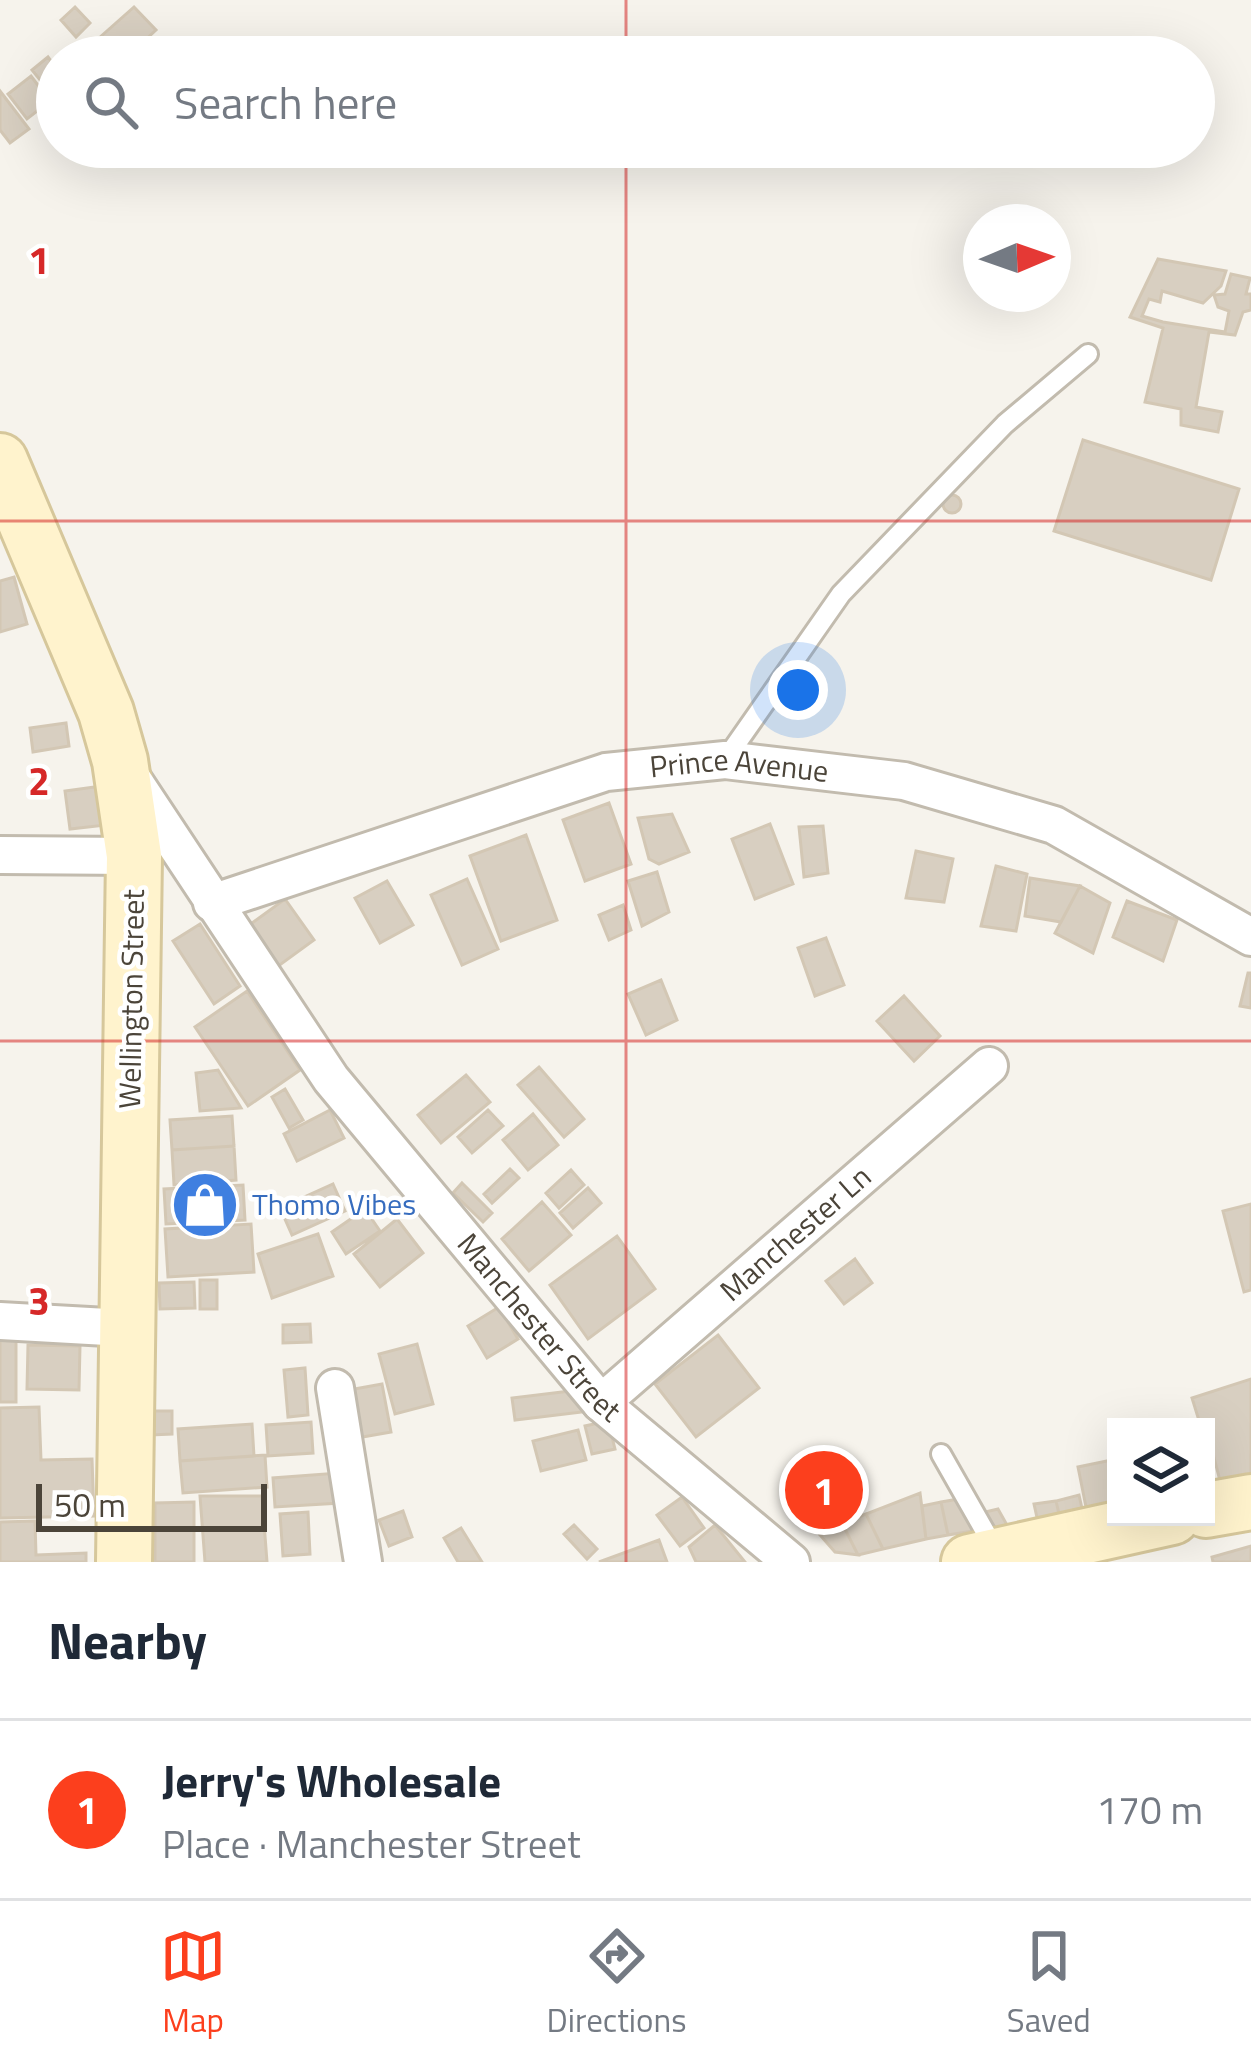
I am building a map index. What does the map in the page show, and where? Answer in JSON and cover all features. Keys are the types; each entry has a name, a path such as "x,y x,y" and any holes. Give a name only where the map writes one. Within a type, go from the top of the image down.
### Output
{"main road":[{"name":"Wellington Street","path":"0,461 106,712 120,761 134,856 124,1562"},
{"path":"1215,1508 1251,1502"},
{"path":"983,1558 1131,1526"}],"street":[{"name":"Prince Avenue","path":"212,903 607,772 725,760 904,781 1054,825 1251,937"},
{"name":"Manchester Street","path":"120,761 331,1079 601,1403 791,1562"},
{"path":"0,855 134,856"},
{"name":"Manchester Ln","path":"601,1403 989,1066"},
{"path":"0,1321 125,1328"},
{"path":"334,1388 363,1562"}],"lane":[{"path":"725,760 841,594 1005,424 1088,354"},
{"path":"941,1454 983,1558"}],"building":[{"path":"75,7 90,23 75,36 61,20"},
{"path":"134,7 156,30 150,36 101,36"},
{"path":"31,76 36,83 36,112 27,119 8,94"},
{"path":"0,91 29,129 10,143 0,130"},
{"path":"1158,259 1226,271 1221,286 1203,303 1162,291 1160,302 1149,299 1142,316 1163,322 1225,332 1229,311 1218,307 1214,295 1225,294 1231,274 1250,278 1246,294 1251,294 1251,310 1243,312 1235,335 1209,332 1196,407 1222,412 1218,432 1181,425 1181,409 1145,402 1163,328 1130,317"},
{"path":"1083,440 1239,489 1211,580 1054,531"},
{"path":"952,495 961,504 952,513 943,504"},
{"path":"14,577 27,624 0,632 0,581"},
{"path":"66,723 69,746 33,752 30,728"},
{"path":"102,786 106,825 70,829 65,791"},
{"path":"609,803 631,864 585,881 563,820"},
{"path":"672,814 689,852 659,864 649,859 638,818"},
{"path":"770,824 793,884 755,899 732,839"},
{"path":"823,826 828,873 804,877 799,827"},
{"path":"526,835 557,920 501,941 470,856"},
{"path":"916,851 953,859 944,902 906,898"},
{"path":"996,866 1027,874 1016,931 981,926"},
{"path":"657,872 669,912 642,926 628,881"},
{"path":"1030,878 1080,886 1061,922 1025,916"},
{"path":"467,879 498,949 462,965 431,895"},
{"path":"387,881 413,925 380,943 355,898"},
{"path":"1080,886 1110,903 1093,953 1055,933"},
{"path":"285,899 314,940 277,967 248,926"},
{"path":"1127,901 1177,920 1163,961 1113,937"},
{"path":"623,905 631,930 609,940 599,915"},
{"path":"200,924 240,986 214,1004 173,941"},
{"path":"826,938 844,985 815,996 798,948"},
{"path":"1251,973 1251,1008 1240,1006"},
{"path":"661,980 677,1020 646,1035 628,994"},
{"path":"247,991 300,1070 248,1106 195,1027"},
{"path":"904,996 940,1036 914,1061 877,1021"},
{"path":"539,1067 584,1119 564,1137 518,1085"},
{"path":"218,1070 241,1108 200,1111 196,1073"},
{"path":"466,1075 490,1102 441,1143 418,1115"},
{"path":"285,1089 303,1120 289,1128 272,1097"},
{"path":"330,1110 344,1138 297,1161 284,1134"},
{"path":"488,1110 503,1126 472,1153 458,1137"},
{"path":"533,1114 558,1145 528,1170 503,1140"},
{"path":"232,1116 234,1146 172,1150 170,1120"},
{"path":"234,1146 236,1180 174,1185 172,1150"},
{"path":"510,1169 519,1178 492,1203 484,1194"},
{"path":"571,1170 584,1185 559,1208 546,1193"},
{"path":"462,1183 492,1213 483,1222 453,1193"},
{"path":"333,1184 345,1211 292,1235 280,1208"},
{"name":"Thomo Vibes","path":"243,1185 245,1220 166,1224 164,1189"},
{"path":"588,1188 601,1203 573,1228 560,1213"},
{"path":"542,1202 571,1235 529,1271 502,1239"},
{"path":"1251,1204 1251,1290 1244,1292 1223,1211"},
{"path":"365,1209 380,1231 346,1254 332,1232"},
{"path":"397,1219 423,1253 380,1287 354,1254"},
{"path":"251,1224 254,1272 168,1277 165,1229"},
{"path":"318,1234 333,1276 272,1298 258,1254"},
{"path":"617,1236 655,1289 588,1339 550,1285"},
{"path":"855,1259 872,1283 844,1304 826,1281"},
{"path":"200,1280 217,1280 217,1309 200,1309"},
{"path":"194,1282 195,1308 160,1309 159,1283"},
{"path":"499,1307 518,1339 487,1358 468,1326"},
{"path":"310,1324 311,1342 283,1343 283,1325"},
{"path":"718,1335 759,1388 696,1437 655,1384"},
{"path":"0,1338 16,1338 16,1402 0,1402"},
{"path":"417,1344 433,1404 395,1414 379,1354"},
{"path":"28,1345 80,1346 79,1390 27,1389"},
{"path":"305,1368 308,1415 288,1417 284,1370"},
{"path":"1251,1379 1251,1487 1224,1496 1215,1462 1215,1418 1198,1418 1192,1398"},
{"path":"382,1384 391,1432 357,1438 349,1390"},
{"path":"579,1390 582,1412 515,1420 512,1398"},
{"path":"39,1407 41,1460 92,1459 94,1516 0,1518 0,1408"},
{"path":"151,1411 172,1411 172,1434 151,1435"},
{"path":"608,1421 615,1449 592,1454 585,1426"},
{"path":"311,1422 313,1453 268,1456 266,1425"},
{"path":"252,1424 254,1456 180,1461 178,1429"},
{"path":"578,1430 586,1460 541,1471 533,1441"},
{"path":"832,1449 866,1493 817,1531 783,1486"},
{"path":"265,1455 267,1487 183,1493 180,1461"},
{"path":"1107,1461 1107,1518 1089,1522 1078,1467"},
{"path":"338,1473 340,1503 275,1507 273,1478"},
{"path":"920,1493 926,1539 883,1549 866,1514"},
{"path":"1079,1495 1083,1513 1060,1518 1056,1501"},
{"path":"200,1496 262,1496 267,1562 205,1562"},
{"path":"682,1497 704,1528 680,1546 657,1515"},
{"path":"959,1499 979,1530 948,1535 941,1502"},
{"path":"1056,1501 1060,1518 1038,1522 1034,1504"},
{"path":"194,1502 194,1562 155,1562 155,1503"},
{"path":"941,1502 948,1535 926,1539 922,1506"},
{"path":"998,1509 1007,1525 990,1530 981,1513"},
{"path":"403,1511 412,1537 389,1546 379,1520"},
{"path":"308,1512 310,1554 283,1556 280,1514"},
{"path":"866,1514 883,1549 858,1555 842,1523"},
{"path":"35,1521 36,1555 86,1553 86,1562 0,1562 0,1522"},
{"path":"842,1523 858,1555 835,1552 820,1535"},
{"path":"574,1525 597,1549 587,1559 564,1534"},
{"path":"715,1525 745,1562 696,1562 689,1547"},
{"path":"461,1528 482,1562 458,1562 444,1538"},
{"path":"659,1540 667,1562 599,1562"},
{"path":"1251,1546 1251,1562 1213,1562 1212,1557"}],"place":[{"name":"Thomo Vibes","path":"205,1205"},
{"name":"Jerry's Wholesale","path":"824,1490"}]}
